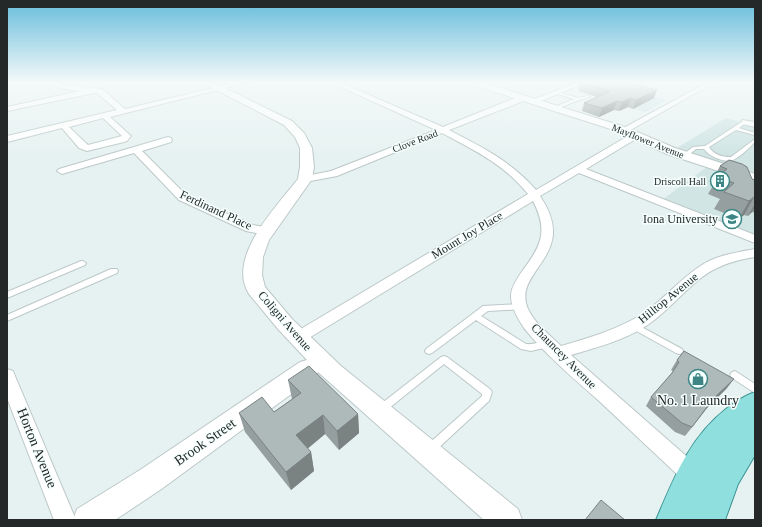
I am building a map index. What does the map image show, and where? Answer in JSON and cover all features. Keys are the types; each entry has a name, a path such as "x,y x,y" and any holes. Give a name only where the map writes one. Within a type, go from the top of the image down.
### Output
{"main road":[{"path":"674,520 706,483 728,469 754,426"},
{"path":"706,483 711,505 707,520"}],"street":[{"path":"7,109 18,107"},
{"path":"118,107 123,111"},
{"path":"7,139 138,107"},
{"path":"255,107 282,120 294,128 304,141 307,167 305,180"},
{"name":"Chauncey Avenue","path":"393,107 444,130 503,163 529,188 543,212 547,223 548,233 546,245 538,261 523,280 517,293 520,307 525,317 536,331 554,348 706,483"},
{"name":"Clove Road","path":"305,180 333,174 507,107"},
{"name":"Mayflower Avenue","path":"552,107 624,130 657,146 684,156 754,177"},
{"path":"624,130 668,107"},
{"path":"64,126 82,146 87,148 124,139 127,136 105,116"},
{"path":"745,122 755,125"},
{"name":"Mount Joy Place","path":"298,337 636,135"},
{"path":"62,171 168,140"},
{"name":"Ferdinand Place","path":"136,150 183,198 250,228 267,231"},
{"path":"579,170 755,239"},
{"name":"Coligni Avenue","path":"305,180 261,240 254,257 253,275 256,289 281,319 320,360 507,520"},
{"name":"Hilltop Avenue","path":"554,348 592,343 623,331 647,318 698,274 711,265 738,256 755,253"},
{"name":"Brook Street","path":"88,520 163,471 320,360"},
{"name":"Horton Avenue","path":"7,376 12,402 65,520"}],"lane":[{"path":"684,156 695,148 706,147 745,122"},
{"path":"735,128 755,134"},
{"path":"706,147 707,151 730,159 755,140"},
{"path":"7,295 83,263"},
{"path":"7,318 114,271"},
{"path":"429,351 486,308 520,307"},
{"path":"476,316 524,347 554,348"},
{"path":"633,325 679,351"},
{"path":"378,411 444,359 487,392 486,398 426,452"},
{"path":"735,375 755,389"}],"shaded area":[{"path":"627,107 655,107 645,112"},
{"path":"726,118 755,126 755,177 672,151"},
{"name":"Iona University","path":"708,166 755,181 755,237 662,200"}],"building":[{"path":"729,160 747,167 752,179 755,180 755,198 754,197 749,201 724,192 734,183 717,177 727,169 720,166"},
{"path":"684,351 734,379 713,399 692,427 682,423 651,397 672,373 679,362 677,360"},
{"path":"309,366 358,414 337,431 323,415 296,435 311,452 286,472 239,413 262,397 274,412 301,393 288,380"},
{"path":"601,500 625,520 585,520"}],"place":[{"name":"Driscoll Hall","path":"720,181"},
{"name":"Iona University","path":"732,219"},
{"name":"No. 1 Laundry","path":"698,379"}]}
